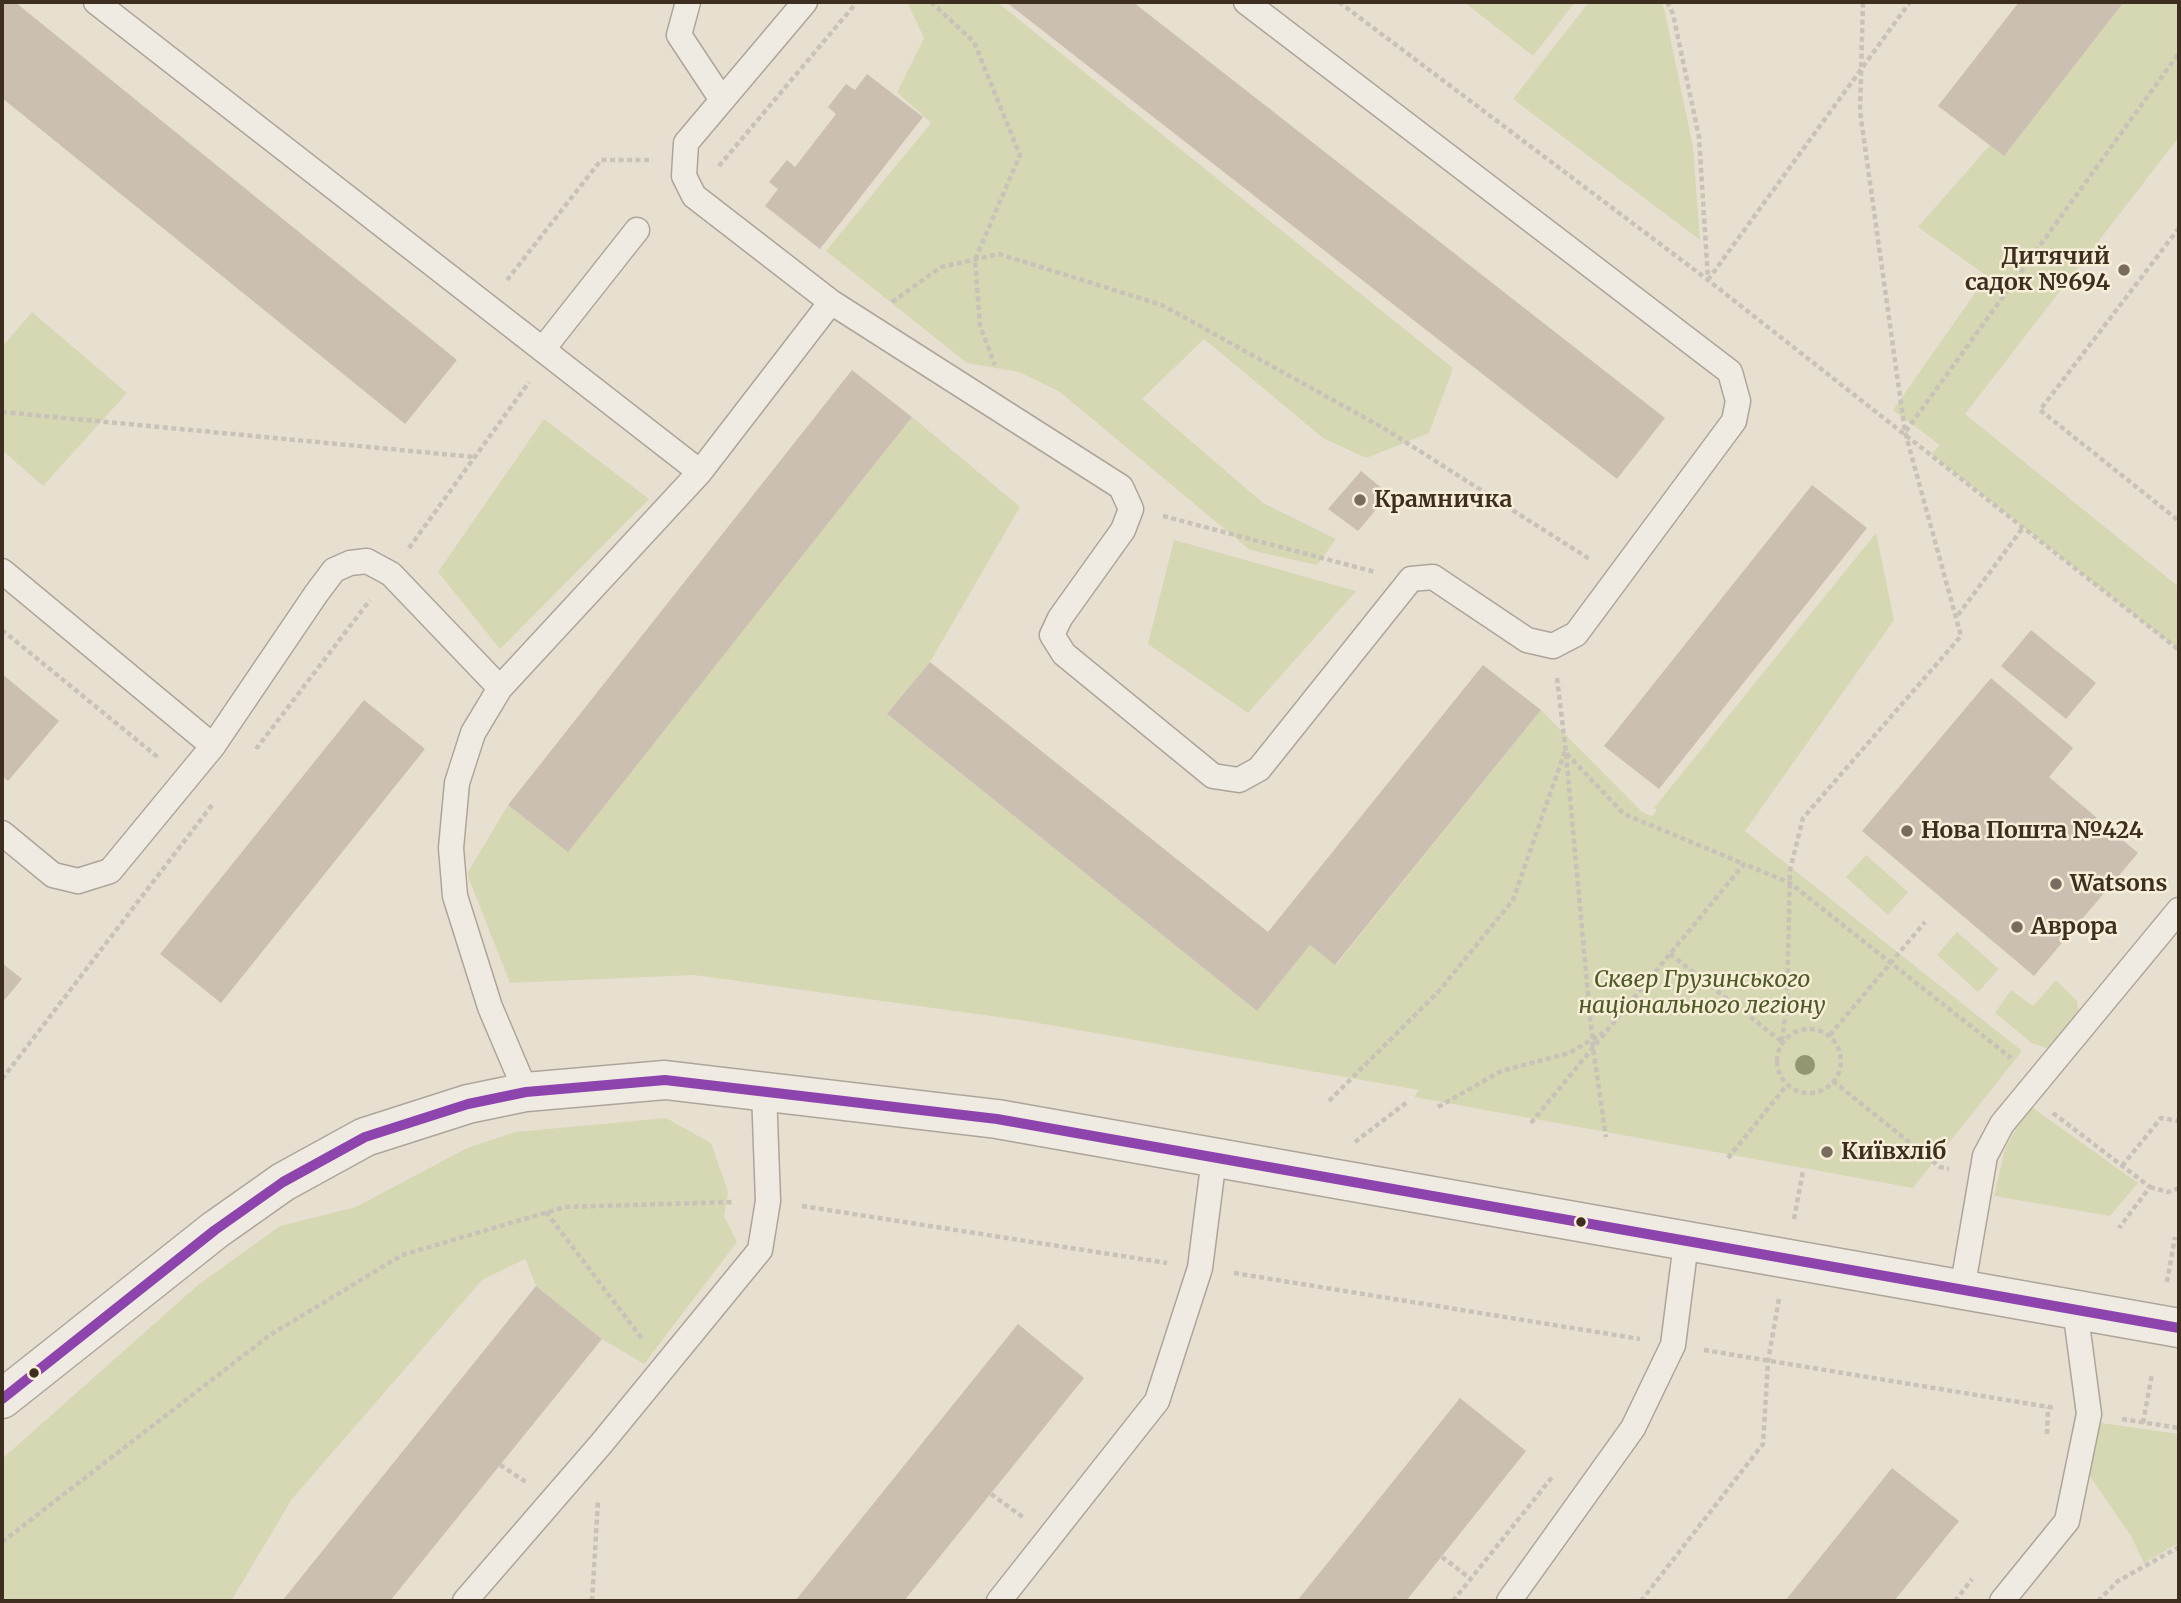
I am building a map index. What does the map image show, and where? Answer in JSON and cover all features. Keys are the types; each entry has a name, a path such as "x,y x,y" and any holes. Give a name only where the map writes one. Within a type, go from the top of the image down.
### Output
{"street":[{"path":"2,1399 215,1230 283,1182 365,1138 468,1104 526,1093 666,1080 997,1119 1686,1243 2179,1328"}],"lane":[{"path":"96,2 700,472"},
{"path":"688,2 679,35 722,100"},
{"path":"805,2 685,143 684,176 694,196 831,302 1121,487 1131,509 1123,530 1060,618 1052,635 1064,654 1213,776 1239,780 1259,769 1411,579 1433,577 1527,640 1553,646 1576,634 1734,421 1738,401 1730,372 1246,2"},
{"path":"546,352 637,230"},
{"path":"526,1093 490,1007 455,895 451,848 457,783 473,733 500,688 700,472 831,302"},
{"path":"2,833 53,876 78,881 110,872 213,746 334,570 349,562 367,561 391,574 500,688"},
{"path":"2,570 213,746"},
{"path":"1962,1290 1985,1156 2002,1124 2179,910"},
{"path":"465,1601 601,1444 760,1250 768,1201 764,1090"},
{"path":"999,1601 1157,1401 1200,1268 1214,1158"},
{"path":"1509,1601 1633,1428 1673,1345 1686,1243"},
{"path":"2002,1601 2067,1521 2089,1414 2075,1309"}],"path":[{"path":"694,196 858,2"},
{"path":"931,2 974,42 1020,155 975,260 980,326 1018,421"},
{"path":"1339,2 1709,279 1905,432 2022,529 2179,650"},
{"path":"1667,2 1673,14 1699,137 1709,279"},
{"path":"1782,1041 1796,1030 1814,1028 1830,1035 1839,1047 1842,1061 1833,1082 1815,1093 1800,1093 1787,1085 1778,1072 1776,1056 1782,1041 1787,1000 1790,883 1802,818 1961,636 1905,432 1860,111 1863,2"},
{"path":"1709,279 1910,2"},
{"path":"1905,432 2179,53"},
{"path":"487,306 601,160 685,160"},
{"path":"2179,228 2040,410 2179,521"},
{"path":"863,322 941,267 999,254 1162,305 1385,429 1618,577"},
{"path":"255,750 391,574 546,352"},
{"path":"2,412 475,457"},
{"path":"1159,515 1388,576"},
{"path":"1957,615 2022,529"},
{"path":"2,630 185,779"},
{"path":"1553,646 1566,752 1593,1048 1606,1137"},
{"path":"1566,752 1624,814 1790,883 2039,1077 2041,1104 2150,1187 2168,1192 2179,1188"},
{"path":"1329,1101 1439,991 1513,901 1566,752"},
{"path":"2,1079 213,804"},
{"path":"1531,1123 1744,864"},
{"path":"1830,1035 1925,922"},
{"path":"1670,954 1782,1041"},
{"path":"1438,1107 1501,1071 1569,1054 1593,1041 1609,1028"},
{"path":"1833,1082 1940,1167"},
{"path":"1728,1158 1787,1085"},
{"path":"2122,1166 2161,1118 2179,1121"},
{"path":"2119,1227 2150,1187"},
{"path":"2,1542 270,1335 402,1255 565,1207 768,1201 1200,1268 2179,1429"},
{"path":"546,1212 645,1342"},
{"path":"2167,1282 2175,1237"},
{"path":"1630,1350 1635,1339"},
{"path":"1641,1601 1763,1444 1768,1361"},
{"path":"2143,1423 2152,1374"},
{"path":"2047,1448 2048,1407"},
{"path":"592,1601 601,1444"},
{"path":"500,1465 528,1483"},
{"path":"1453,1601 1557,1471"},
{"path":"991,1494 1029,1521"},
{"path":"2098,1601 2118,1581 2179,1547"},
{"path":"1442,1557 1471,1579"},
{"path":"1955,1601 1979,1571"}],"green space":[{"path":"907,2 997,2 1453,368 1429,433 1366,458 1323,438 1204,339 1142,399 1263,503 1336,539 1317,565 1250,550 1060,392 1019,372 967,363 826,251 931,123 897,92 924,38"},
{"path":"1464,2 1575,2 1533,56"},
{"path":"1589,2 1661,2 1664,8 1693,147 1700,240 1513,99"},
{"path":"2124,2 2179,2 2179,137 1965,414 2179,587 2179,650 1931,454 1940,445 1893,410 1987,276 1918,227 1990,145 2004,156"},
{"path":"32,312 127,393 43,486 2,450 2,347"},
{"name":"Сквер Грузинського національного легіону","path":"912,417 1020,507 930,662 888,715 1257,1011 1310,945 1336,965 1541,710 1642,812 1652,816 1657,810 1654,808 1876,533 1894,620 1745,831 2022,1051 1913,1188 1414,1097 1419,1090 1027,1021 694,975 510,983 467,874 508,805 568,851"},
{"path":"544,419 649,499 500,649 438,572"},
{"path":"1174,540 1356,591 1248,713 1148,644"},
{"path":"1866,855 1908,892 1888,915 1846,877"},
{"path":"1957,932 1999,969 1978,992 1937,955"},
{"path":"2056,980 2077,1001 2080,1021 2049,1049 2032,1043 1995,1013 2011,990 2033,1006"},
{"path":"2029,1105 2138,1183 2110,1216 1994,1196 2005,1149"},
{"path":"666,1118 711,1143 728,1192 724,1216 737,1242 644,1364 602,1339 536,1286 525,1259 482,1280 292,1499 231,1601 2,1601 2,1459 198,1285 280,1226 356,1207 467,1148 515,1132"},
{"path":"2094,1422 2179,1434 2179,1543 2144,1563 2131,1536 2087,1472"}],"building":[{"path":"2,2 15,2 457,360 405,424 2,98"},
{"path":"1006,2 1133,2 1665,418 1617,479"},
{"path":"2019,2 2124,2 2004,156 1938,106"},
{"path":"867,74 923,117 820,249 765,206 778,189 769,182 787,160 795,167 836,114 828,107 846,84 855,90"},
{"path":"852,370 912,417 568,852 508,805"},
{"path":"1361,471 1389,494 1358,531 1328,509"},
{"path":"1812,485 1867,528 1659,789 1604,746"},
{"path":"2031,630 2096,683 2066,719 2001,666"},
{"path":"930,662 1268,932 1483,665 1541,710 1335,965 1310,945 1257,1011 887,714"},
{"path":"2,674 59,721 8,781 2,776"},
{"path":"1991,678 2073,748 2049,777 2138,853 2034,976 1862,831"},
{"path":"364,700 425,749 221,1003 160,954"},
{"path":"2,963 22,979 2,1003"},
{"path":"536,1286 602,1339 390,1601 282,1601"},
{"path":"1018,1324 1084,1378 904,1601 795,1601"},
{"path":"1460,1398 1526,1451 1406,1601 1297,1601"},
{"path":"1892,1468 1959,1521 1894,1601 1785,1601"}],"transit line":[{"path":"2,1399 215,1230 283,1182 365,1137 468,1104 526,1092 665,1080 997,1119 2179,1328"}],"place":[{"name":"Дитячий садок №694","path":"2124,270"},
{"name":"Крамничка","path":"1360,500"},
{"name":"Нова Пошта №424","path":"1907,831"},
{"name":"Watsons","path":"2056,884"},
{"name":"Аврора","path":"2017,927"},
{"name":"Київхліб","path":"1827,1152"}]}
